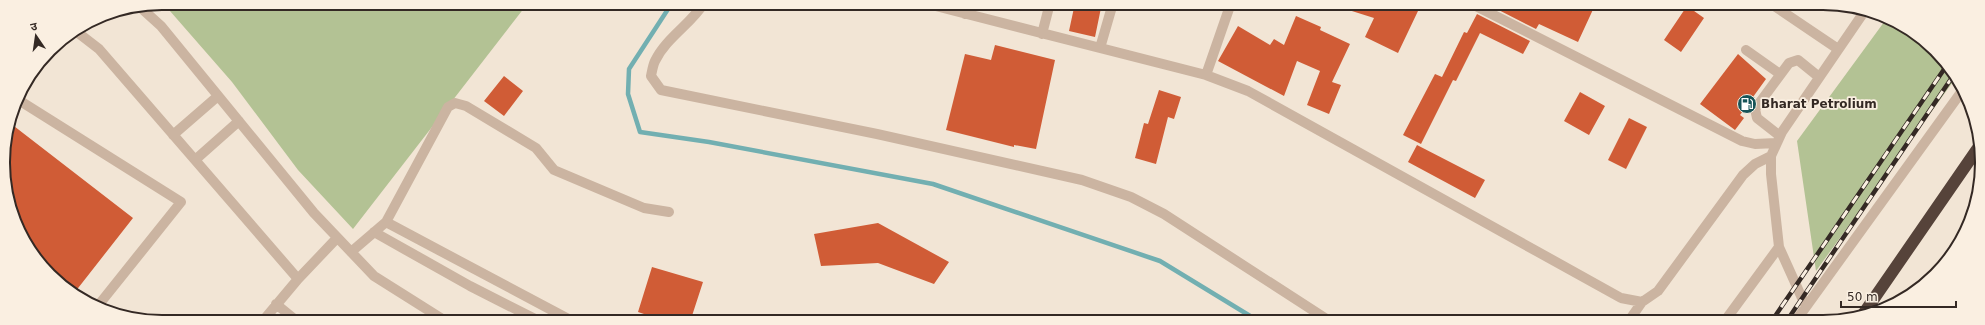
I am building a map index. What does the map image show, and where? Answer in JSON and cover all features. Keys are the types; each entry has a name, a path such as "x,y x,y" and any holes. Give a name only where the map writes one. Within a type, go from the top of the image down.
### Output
{"highway":[{"path":"1867,308 1975,152"}],"street":[{"path":"700,10 672,39 655,61 651,76 661,90 877,134 1089,183 1131,198 1164,214 1320,315"},
{"path":"950,10 1206,75 1248,92 1621,298 1642,302"},
{"path":"965,14 966,10"},
{"path":"1042,34 1048,10"},
{"path":"1100,48 1111,10"},
{"path":"1206,75 1229,10"},
{"path":"1484,10 1742,141 1755,144 1778,140"},
{"path":"1780,10 1838,49"},
{"path":"144,11 161,26 314,213 337,238 374,276 436,315"},
{"path":"1806,306 1780,247 1771,174 1771,156 1778,140 1862,15"},
{"path":"80,34 99,49 298,279"},
{"path":"1746,50 1780,74"},
{"path":"1778,140 1757,118 1755,109 1789,63 1798,60 1819,77"},
{"path":"1800,315 1959,95"},
{"path":"173,135 218,96"},
{"path":"23,103 181,202 101,302"},
{"path":"351,252 386,222 448,107 455,103 466,106 536,148 554,170 597,190 644,208 669,212"},
{"path":"194,160 238,121"},
{"path":"1633,315 1642,302 1658,291 1743,175 1754,164 1771,156"},
{"path":"386,222 561,315"},
{"path":"374,232 470,286 527,315"},
{"path":"267,315 298,279 337,238"},
{"path":"1729,315 1780,247"},
{"path":"276,304 289,315"}],"green space":[{"path":"169,10 523,10 353,229 298,170 232,82"},
{"path":"1883,23 1899,30 1923,48 1937,62 1952,83 1816,271 1797,141"}],"building":[{"path":"1074,10 1101,10 1095,37 1069,31"},
{"path":"1349,10 1418,11 1398,53 1365,37 1374,18"},
{"path":"1499,10 1593,10 1578,42 1539,24 1536,29"},
{"path":"1684,10 1693,10 1704,18 1681,52 1664,40"},
{"path":"1477,14 1530,41 1523,54 1480,33 1456,81 1453,80 1421,144 1403,135 1435,74 1442,77 1464,32 1467,33"},
{"path":"1296,16 1321,27 1320,30 1350,44 1332,82 1341,85 1329,114 1307,105 1320,71 1297,61 1284,96 1218,61 1238,26 1270,45 1274,39 1284,45"},
{"path":"995,45 1055,60 1036,149 1014,145 1014,147 946,130 965,54 991,60"},
{"path":"1738,54 1766,79 1740,115 1744,118 1735,130 1700,104"},
{"path":"504,76 523,91 504,116 484,101"},
{"path":"1159,90 1181,97 1174,119 1168,117 1156,164 1135,158 1144,123 1148,124"},
{"path":"1580,92 1605,106 1589,135 1564,121"},
{"path":"1629,118 1647,127 1626,169 1608,160"},
{"path":"14,126 133,218 78,289 62,277 48,263 30,239 18,212 10,172 10,153"},
{"path":"1417,145 1485,180 1475,198 1408,162"},
{"path":"878,223 949,262 934,284 878,263 821,266 814,234"},
{"path":"652,267 703,282 692,315 647,315 638,312"}],"waterway":[{"path":"667,10 629,69 628,94 640,132 709,142 933,184 1160,261 1249,315"}],"railway":[{"path":"1776,315 1943,70"},
{"path":"1791,315 1950,80"}],"place":[{"name":"Bharat Petrolium","path":"1747,104"}]}
